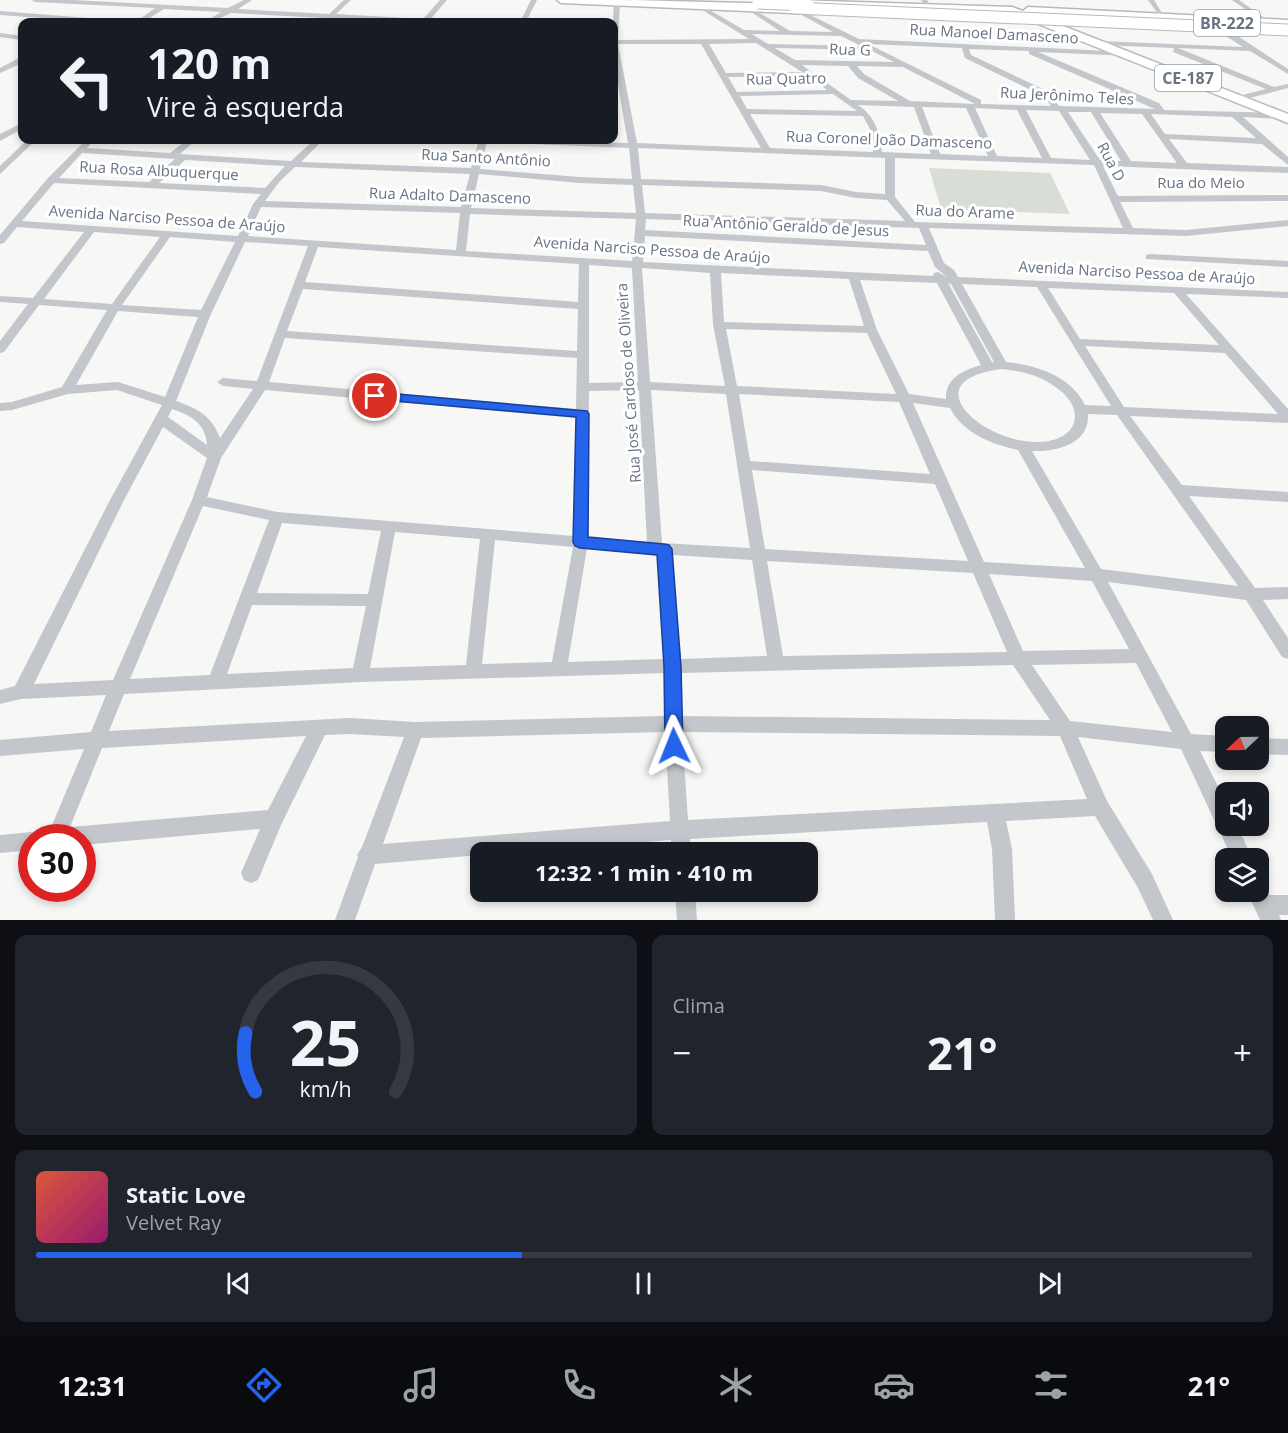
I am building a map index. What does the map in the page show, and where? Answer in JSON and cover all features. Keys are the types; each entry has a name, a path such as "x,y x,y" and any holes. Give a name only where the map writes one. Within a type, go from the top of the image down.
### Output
{"highway":[{"name":"BR-222","path":"636,0 796,9 1288,28"},
{"name":"BR-222","path":"699,4 758,4 1288,28"},
{"name":"BR-222","path":"1012,10 1268,22 1288,28"},
{"name":"CE-187","path":"1012,10 1094,40 1285,117"},
{"name":"CE-187","path":"1027,10 1063,24 1094,40"},
{"path":"1047,24 1224,31 1288,28"}],"main road":[{"path":"561,0 699,4"},
{"name":"CE-187","path":"988,0 1012,10"},
{"name":"CE-187","path":"1000,0 1027,10"},
{"name":"BR-222","path":"758,4 926,3 1012,10"},
{"path":"758,4 796,9 1047,24"}],"street":[{"path":"35,0 126,2 231,11 371,18"},
{"path":"0,21 41,0"},
{"path":"216,18 249,0"},
{"path":"328,18 348,0"},
{"path":"428,18 444,0"},
{"path":"525,18 534,0"},
{"path":"1151,0 1162,17"},
{"path":"1235,0 1268,22"},
{"path":"100,18 126,2"},
{"name":"Rua José Cardoso de Oliveira","path":"616,18 617,3"},
{"path":"699,4 812,74 866,114 874,129 878,154"},
{"path":"758,4 789,33"},
{"path":"145,18 164,6"},
{"path":"796,9 986,106"},
{"path":"0,13 54,18"},
{"path":"1224,31 1288,72"},
{"path":"743,32 846,34"},
{"path":"0,35 18,37"},
{"path":"1094,40 1167,47 1249,49"},
{"name":"Rua Manoel Damasceno","path":"858,41 1129,54"},
{"path":"618,42 762,43 873,48"},
{"path":"704,42 767,150"},
{"name":"Rua D","path":"965,46 968,56 1046,94 1097,163 1130,232"},
{"path":"1167,47 1272,89"},
{"path":"1024,49 1156,105 1162,113"},
{"path":"0,71 18,62"},
{"name":"Rua G","path":"793,62 906,65"},
{"path":"850,63 861,76 913,104 936,156"},
{"path":"724,75 812,74"},
{"name":"Rua José Cardoso de Oliveira","path":"618,75 633,145 641,217 637,261 644,386 659,549 673,667 673,724 680,842"},
{"path":"1238,99 1288,86"},
{"name":"Rua Quatro","path":"733,94 838,92"},
{"name":"Rua Jerônimo Teles","path":"851,102 1285,117"},
{"path":"618,104 626,104"},
{"path":"969,105 994,159"},
{"path":"1020,107 1047,161"},
{"path":"1094,110 1127,164"},
{"path":"745,111 866,114"},
{"path":"1146,113 1184,166"},
{"path":"1235,115 1288,162"},
{"path":"0,138 18,128"},
{"path":"1162,135 1263,141"},
{"path":"0,171 28,144"},
{"path":"0,241 51,180 86,144"},
{"path":"172,156 187,144"},
{"path":"21,692 116,502 169,403 205,314 258,204 265,191 314,144"},
{"path":"461,250 465,211 473,171 482,144"},
{"name":"Rua Coronel João Damasceno","path":"604,144 1288,170"},
{"name":"Rua Santo Antônio","path":"79,150 292,164 473,171 579,180 821,188 856,195 890,197"},
{"path":"890,155 890,197 918,225 932,248 988,366"},
{"path":"150,186 183,157"},
{"name":"Rua Rosa Albuquerque","path":"51,180 265,191"},
{"name":"Rua do Meio","path":"1114,199 1288,198"},
{"name":"Rua Adalto Damasceno","path":"258,204 641,217"},
{"name":"Rua do Arame","path":"641,217 1186,233 1288,223"},
{"name":"Avenida Narciso Pessoa de Araújo","path":"17,221 91,229 243,236 314,244 461,250 585,261 637,261 715,270 854,277 944,274 1041,284 1288,295"},
{"name":"Avenida Narciso Pessoa de Araújo","path":"17,221 637,261 1288,287"},
{"path":"0,349 34,301 91,229"},
{"path":"67,390 115,307 168,233"},
{"name":"Rua Antônio Geraldo de Jesus","path":"639,233 932,248"},
{"path":"62,824 118,687 199,500 214,457 261,386 314,244"},
{"path":"1150,257 1288,264"},
{"path":"560,669 580,542 585,261"},
{"path":"715,270 719,325 760,555 776,663"},
{"path":"944,274 1002,365"},
{"path":"854,277 871,330 904,398 1018,660 1065,728 1100,807 1145,881 1163,920"},
{"path":"1041,284 1119,410 1251,594 1288,652"},
{"path":"299,285 584,306"},
{"path":"1177,290 1288,418"},
{"path":"0,299 205,314"},
{"path":"719,325 871,330"},
{"path":"280,334 583,355"},
{"path":"1078,342 1227,349"},
{"path":"1002,365 1023,368 1057,382 1070,393 1083,416 1080,428 1072,437 1059,444 1023,447 1004,442 971,426 960,415 954,404 952,393 956,383 963,375 988,366 1002,365"},
{"path":"224,382 582,414"},
{"path":"0,406 12,406 67,390 118,386 193,411 204,420 213,436 214,457"},
{"path":"583,387 644,386 732,390 904,398 954,404"},
{"path":"1081,410 1288,418"},
{"path":"161,419 214,457"},
{"path":"1023,447 1098,575 1188,742 1215,800"},
{"path":"744,465 938,479"},
{"path":"1178,490 1288,496"},
{"path":"199,500 277,517 659,549 979,570 1098,575 1251,594 1288,593"},
{"path":"216,682 277,517"},
{"path":"360,675 389,526"},
{"path":"473,673 488,533"},
{"path":"247,599 374,600"},
{"path":"0,698 21,692 360,675 776,663 1141,656"},
{"path":"0,748 320,727 350,726 415,730 673,724 1065,728 1215,743"},
{"path":"251,873 274,819 320,727"},
{"path":"345,920 415,730"},
{"path":"1269,746 1288,747"},
{"path":"368,855 679,830 1100,807"},
{"path":"995,813 1002,849 1005,920"},
{"path":"96,835 274,819"},
{"path":"0,844 18,842"},
{"path":"686,902 687,920"},
{"path":"1264,905 1288,905"}],"shaded area":[{"path":"929,168 1050,173 1070,214 941,209"}],"route":[{"path":"375,396 582,414 580,542 664,549 673,667 674,746"}]}
